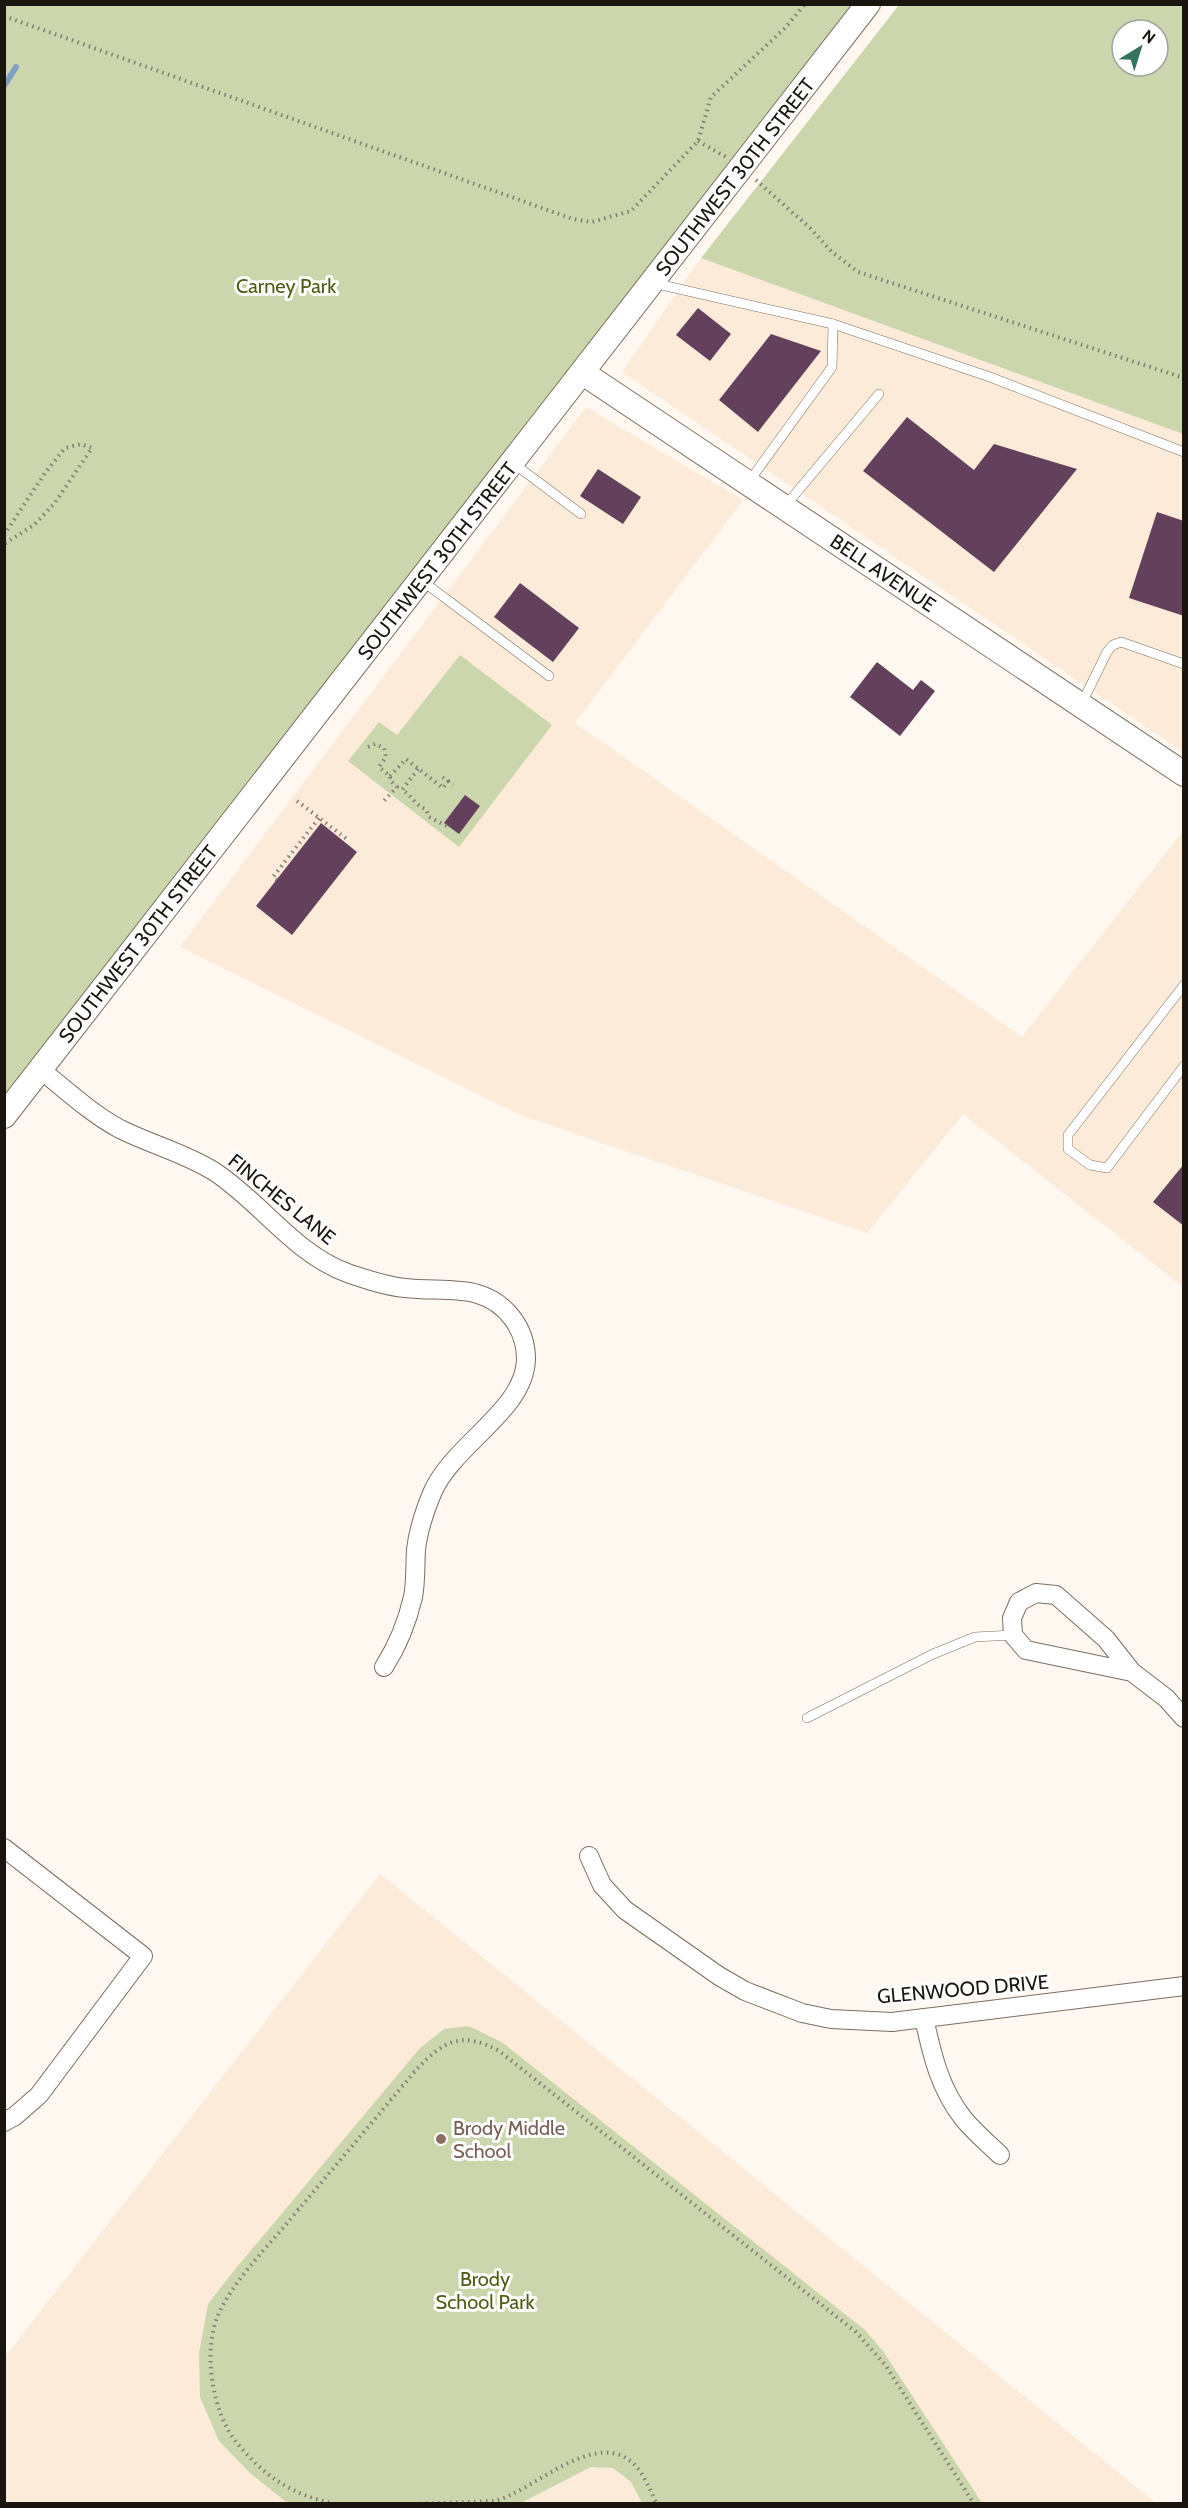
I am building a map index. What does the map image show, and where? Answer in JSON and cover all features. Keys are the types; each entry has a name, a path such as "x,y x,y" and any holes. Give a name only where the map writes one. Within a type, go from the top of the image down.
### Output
{"street":[{"name":"SOUTHWEST 30TH STREET","path":"4,1116 868,4"},
{"name":"BELL AVENUE","path":"583,373 1184,774"},
{"name":"FINCHES LANE","path":"41,1070 95,1113 120,1129 182,1154 214,1172 242,1192 293,1240 315,1257 344,1272 374,1282 405,1288 474,1291 491,1298 507,1310 517,1324 523,1338 526,1358 524,1375 516,1393 449,1466 434,1490 422,1518 413,1595 407,1623 395,1650 384,1667"},
{"path":"1132,1672 1026,1650 1013,1635 1012,1618 1019,1602 1036,1593 1056,1595 1106,1639 1132,1672 1166,1698 1184,1718"},
{"path":"4,1848 143,1956 39,2095 15,2116 4,2122"},
{"name":"GLENWOOD DRIVE","path":"589,1856 602,1885 625,1910 720,1976 746,1991 802,2013 831,2019 892,2022 1184,1986"},
{"path":"924,2018 932,2058 944,2090 963,2119 1000,2156"}],"lane":[{"path":"653,282 833,324 990,377 1184,452"},
{"path":"748,483 832,367 833,324"},
{"path":"784,507 879,394"},
{"path":"513,463 581,514"},
{"path":"421,580 549,676"},
{"path":"1080,705 1113,645 1121,642 1184,664"},
{"path":"1184,985 1068,1135 1068,1149 1090,1165 1107,1168 1184,1066"},
{"path":"807,1718 933,1654 975,1637 1013,1635"}],"path":[{"path":"4,16 573,219 592,222 632,211 698,141 711,97 786,27 805,4"},
{"path":"698,141 742,167 810,228 832,252 858,272 1184,378"},
{"path":"4,535 45,473 65,448 81,444 92,448 54,504 34,525 4,544"},
{"path":"368,747 375,744 384,748 386,757 379,768 390,776 397,787 411,794 417,805 426,809 429,817 447,826"},
{"path":"390,776 406,759 443,788 448,781"},
{"path":"402,790 418,768"},
{"path":"442,777 453,785"},
{"path":"382,803 397,787"},
{"path":"297,801 348,840"},
{"path":"277,880 273,877 319,818"},
{"path":"335,2504 289,2489 269,2476 250,2459 231,2435 220,2414 213,2380 213,2330 219,2313 250,2268 417,2069 443,2045 457,2040 470,2039 485,2043 499,2051 856,2332 886,2366 974,2504"},
{"path":"414,2504 507,2498 556,2469 585,2456 603,2452 619,2454 633,2463 642,2474 657,2504"}],"shaded area":[{"path":"701,258 1183,434 1183,752 622,372"},
{"path":"586,407 743,500 575,723 1022,1037 1183,831 1183,1287 963,1114 867,1233 520,1115 180,947"},
{"name":"Brody Middle School","path":"380,1874 1156,2503 5,2503 4,2358"}],"green space":[{"name":"Carney Park","path":"4,5 854,5 4,1111"},
{"path":"899,5 1183,5 1183,434 701,258"},
{"path":"460,655 552,725 459,847 348,761 379,722 397,735"},
{"name":"Brody School Park","path":"469,2026 503,2043 865,2330 883,2351 982,2503 642,2503 631,2482 613,2468 591,2467 521,2503 294,2503 285,2501 250,2473 219,2441 200,2397 199,2353 208,2304 420,2048 444,2029"}],"building":[{"path":"698,308 731,334 710,361 676,335"},
{"path":"771,334 821,351 758,432 719,400"},
{"path":"907,417 974,470 994,444 1077,469 994,572 863,471"},
{"path":"598,469 641,497 623,524 580,496"},
{"path":"1157,512 1184,521 1184,616 1129,598"},
{"path":"520,583 579,628 553,662 494,617"},
{"path":"877,662 913,690 921,680 935,691 900,736 850,697"},
{"path":"465,795 480,806 459,834 444,823"},
{"path":"321,823 357,852 292,935 256,906"},
{"path":"1184,1164 1184,1226 1153,1202"}],"waterway":[{"path":"4,86 16,67"}],"place":[{"name":"Brody Middle School","path":"441,2139"}]}
